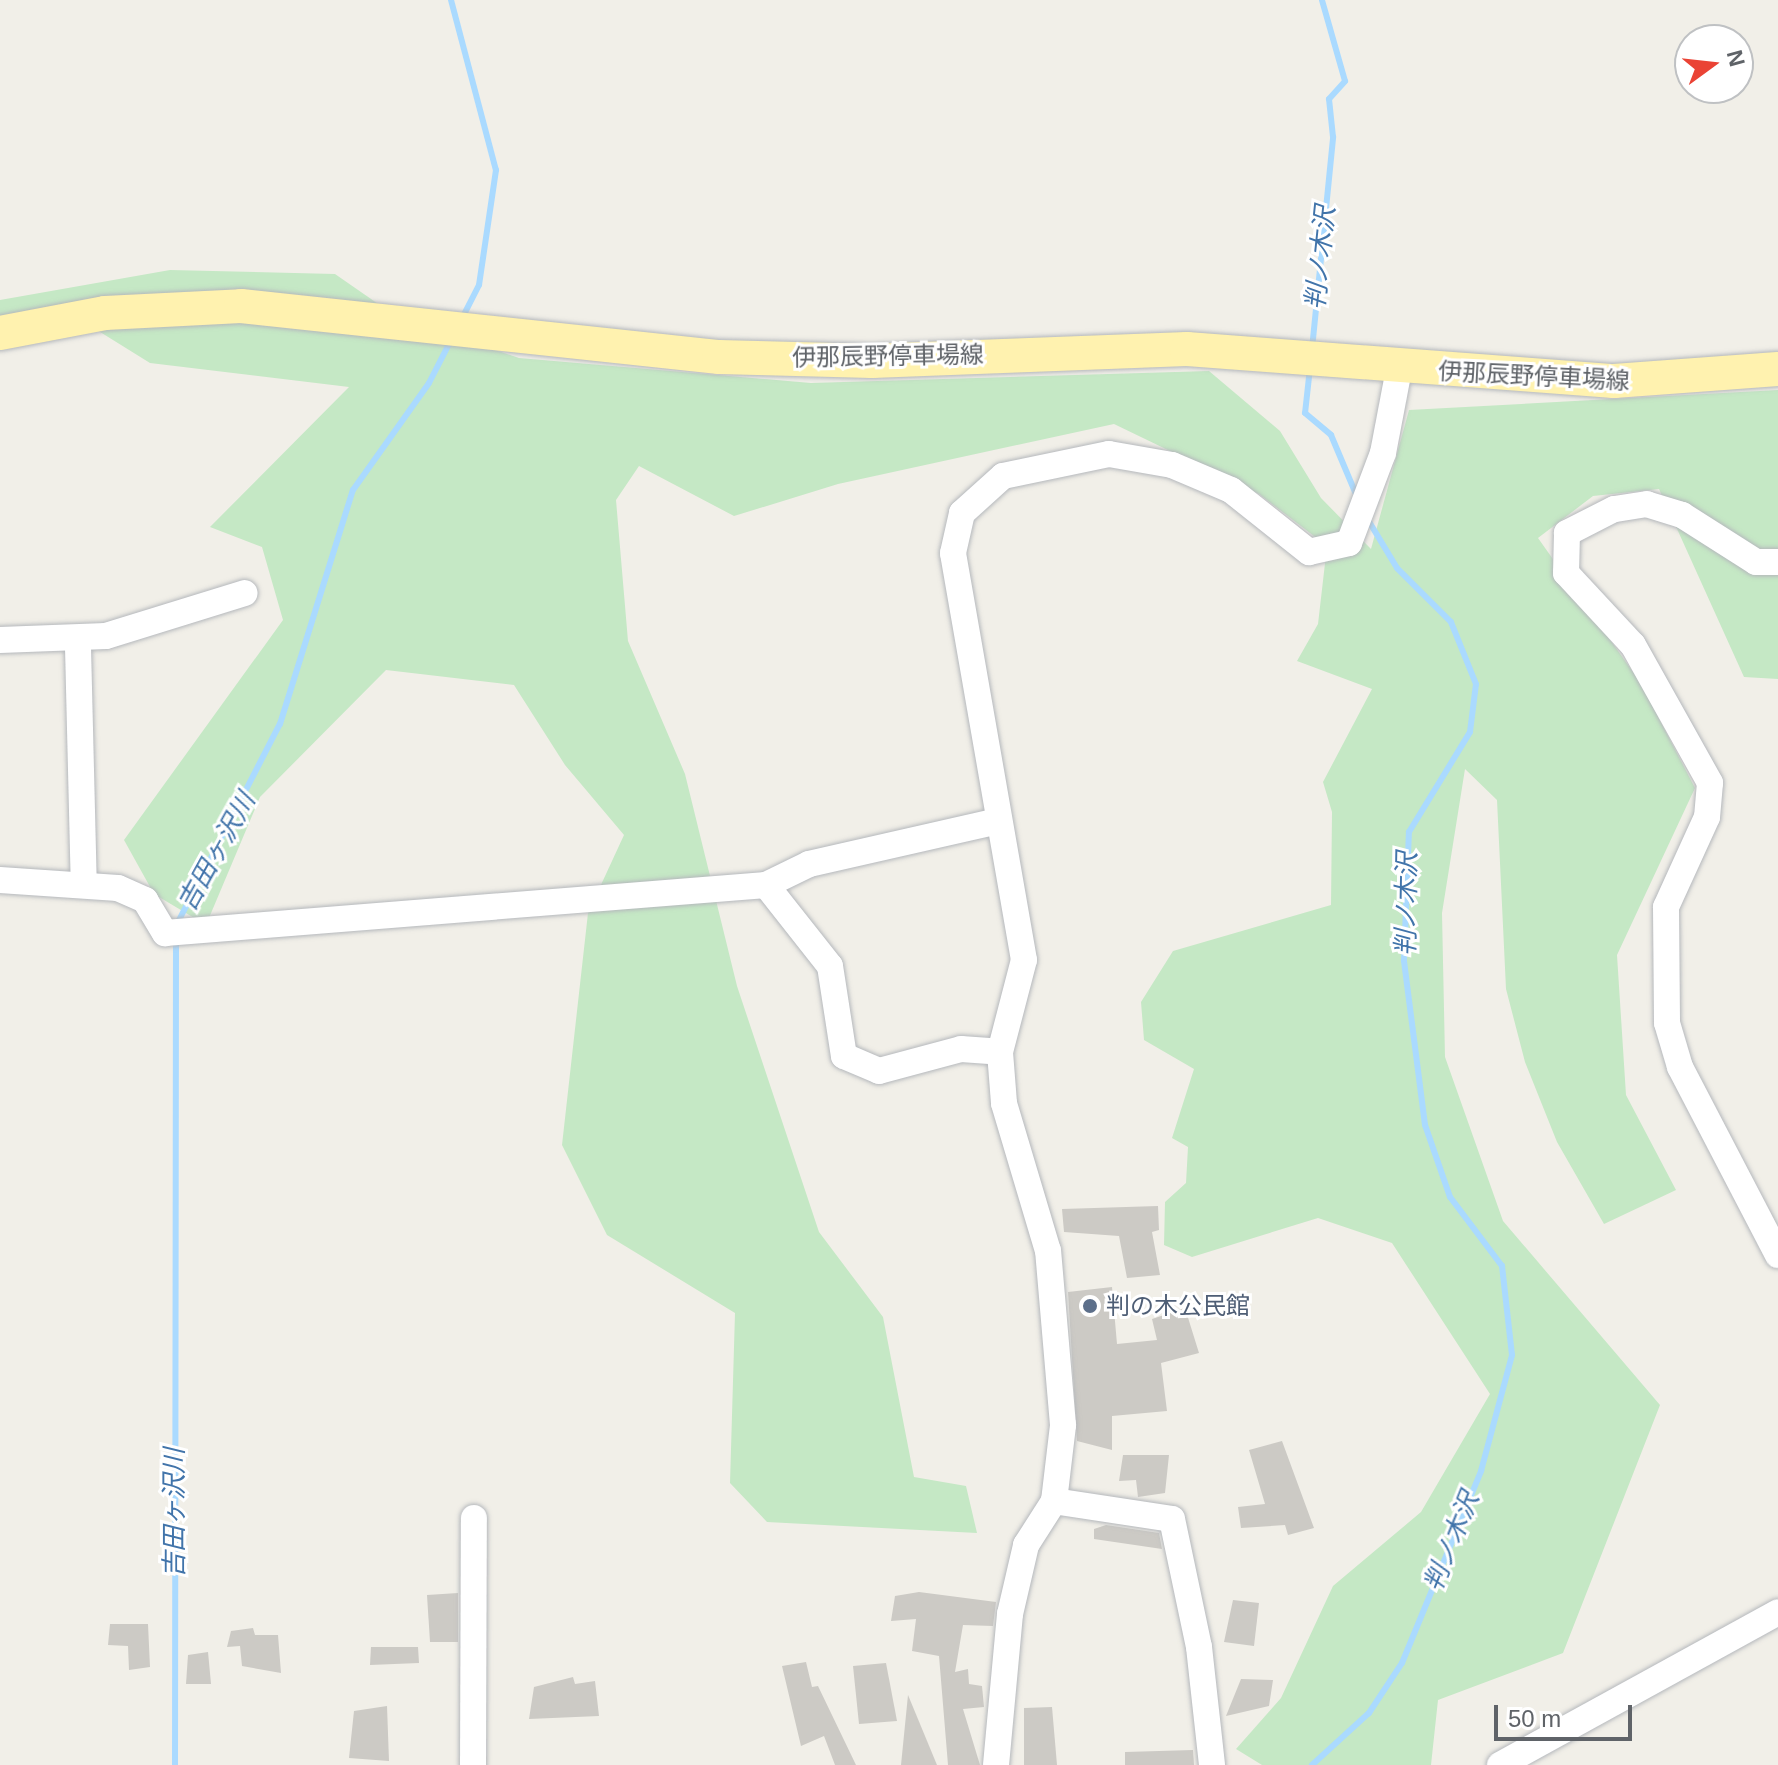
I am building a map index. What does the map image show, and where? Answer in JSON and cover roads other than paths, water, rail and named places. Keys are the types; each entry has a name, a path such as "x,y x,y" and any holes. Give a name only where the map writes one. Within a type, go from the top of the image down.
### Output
{"main road":[{"name":"伊那辰野停車場線","path":"0,333 105,313 241,306 719,357 872,361 1072,348 1187,349 1399,369 1629,381 1778,369"}],"street":[{"path":"996,1765 1013,1601 1026,1545 1054,1501 1063,1425 1048,1251 1004,1103 1000,1052 1024,960 953,553 962,513 978,495 1003,476 1109,454 1172,465 1231,490 1309,552 1349,543 1383,453 1399,369"},
{"path":"1778,562 1756,562 1682,515 1647,504 1614,509 1567,533 1566,573 1633,645 1710,783 1707,817 1666,907 1667,1023 1680,1067 1778,1255"},
{"path":"0,640 106,636 245,593"},
{"path":"78,647 84,885"},
{"path":"0,880 118,888 145,900 165,933 766,885 809,864 998,821"},
{"path":"766,885 830,966 844,1056 879,1071 961,1049 1000,1052"},
{"path":"1054,1501 1172,1519 1199,1647 1212,1765"},
{"path":"473,1765 474,1518"},
{"path":"1500,1765 1778,1612"}],"waterway":[{"name":"吉田ヶ沢川","path":"451,0 496,170 479,285 463,317"},
{"name":"判ノ木沢","path":"1312,349 1333,137 1329,99 1345,81 1322,0"},
{"name":"吉田ヶ沢川","path":"177,924 280,724 353,490 429,383 452,338"},
{"name":"判ノ木沢","path":"1310,368 1305,413 1331,435 1358,499"},
{"name":"判ノ木沢","path":"1312,1765 1369,1713 1402,1663 1481,1471 1512,1355 1502,1266 1450,1197 1425,1125 1404,960 1409,832 1470,732 1476,684 1451,622 1397,568 1368,520"},
{"name":"吉田ヶ沢川","path":"175,1765 176,939"}],"place":[{"name":"判の木公民館","path":"1090,1306"}]}
